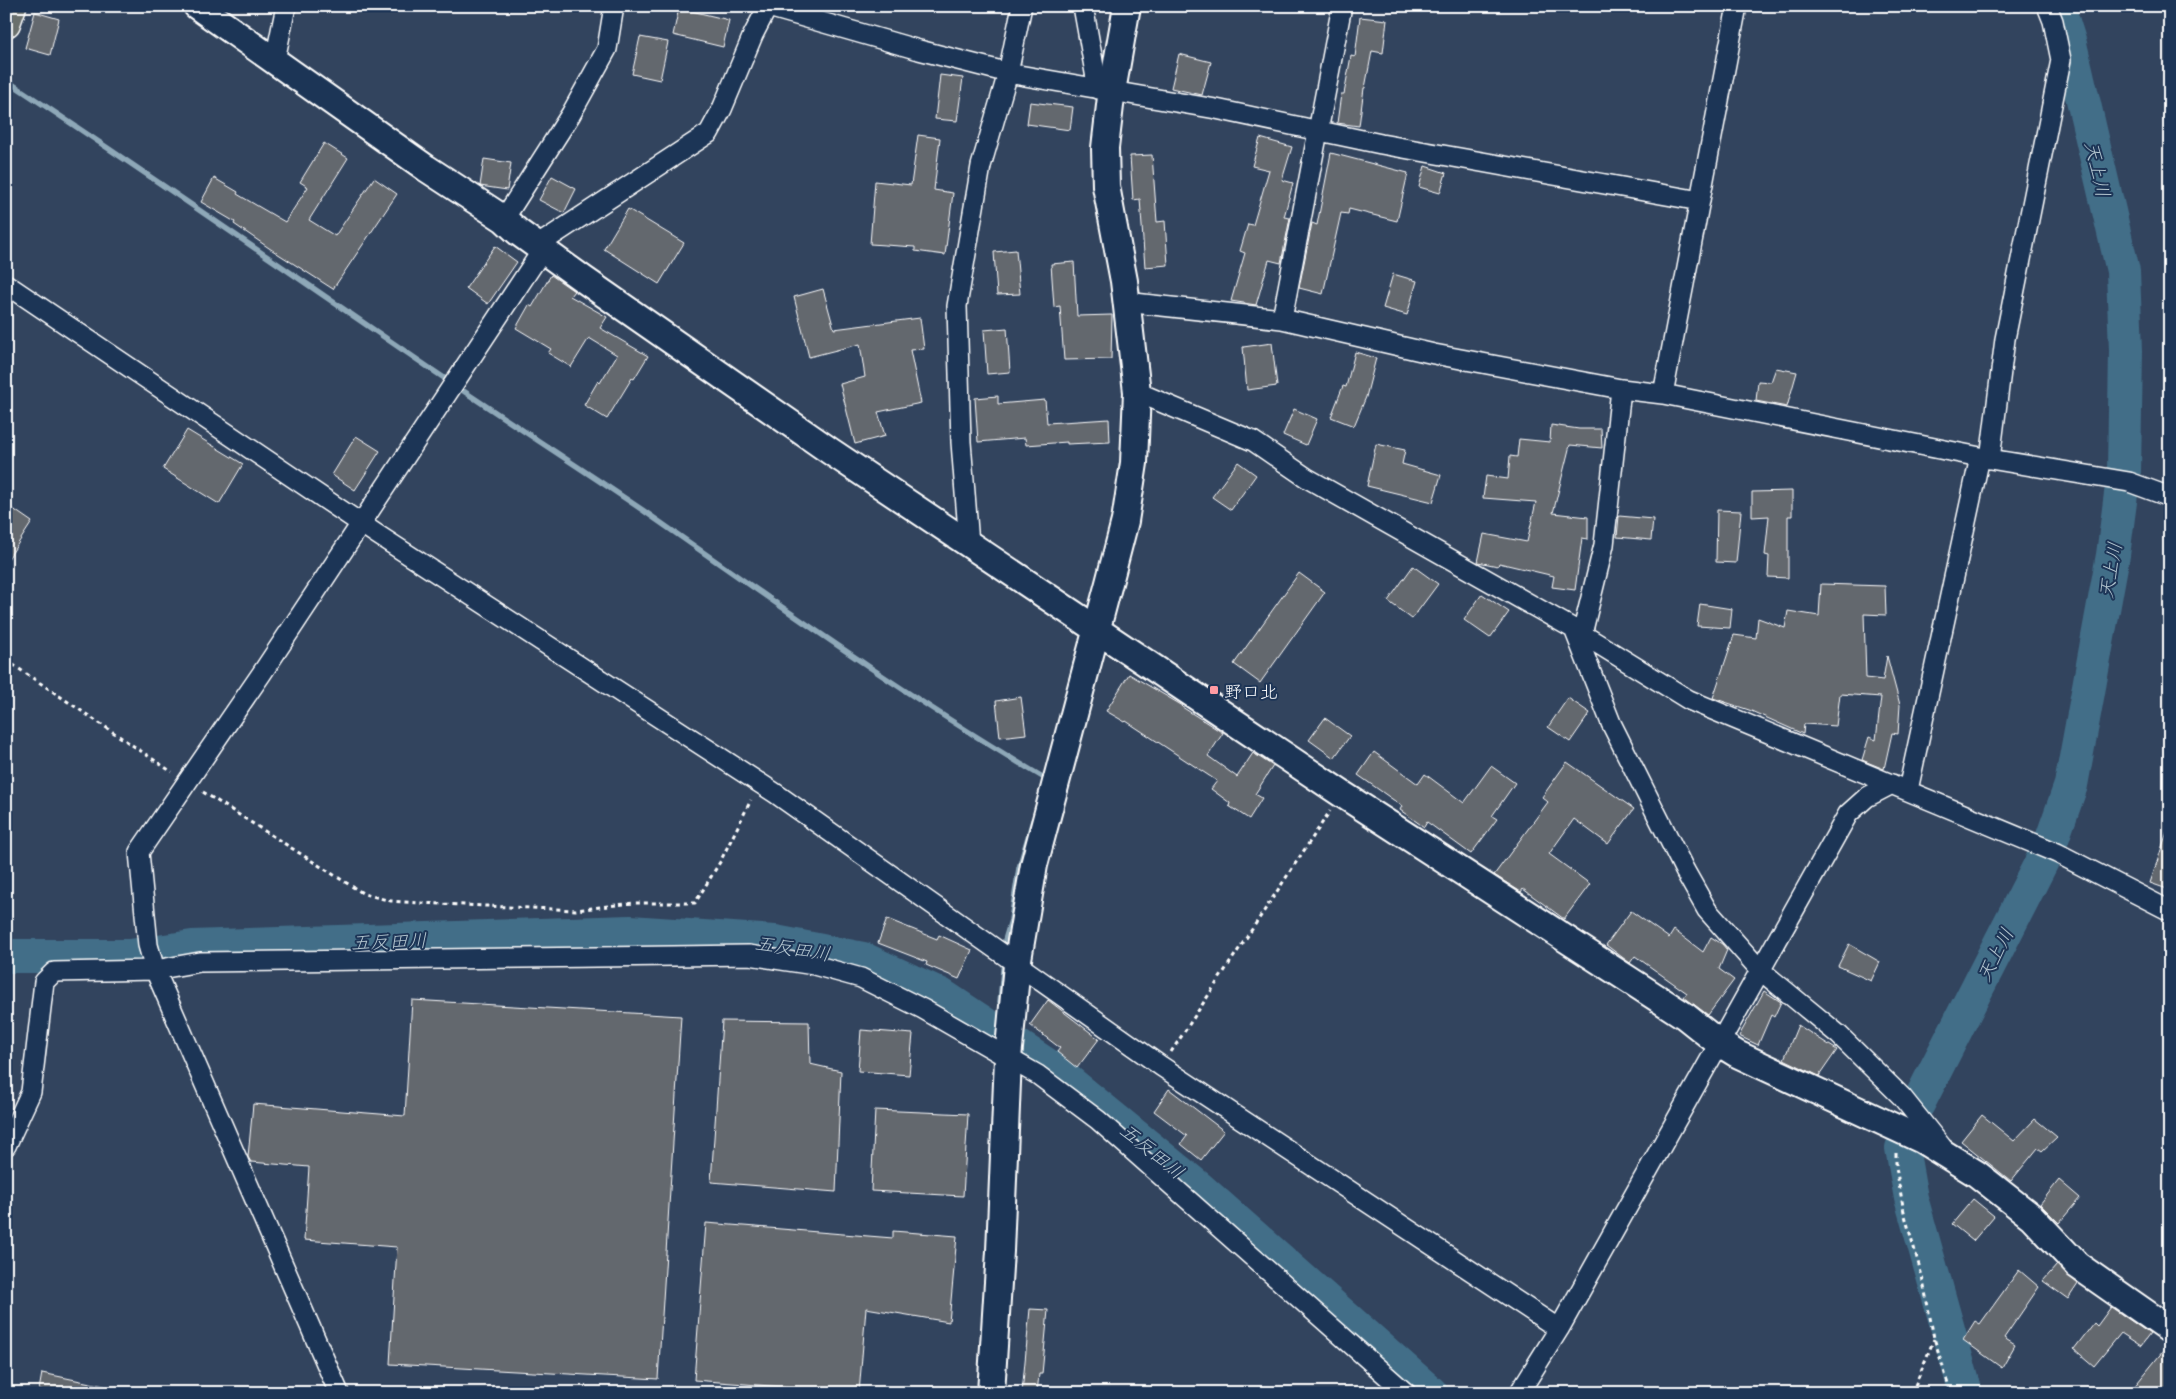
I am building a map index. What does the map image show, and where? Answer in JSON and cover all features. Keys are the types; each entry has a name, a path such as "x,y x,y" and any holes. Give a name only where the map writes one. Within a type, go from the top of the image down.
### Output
{"highway":[{"path":"6,23 12,6"}],"street":[{"path":"197,6 426,168 504,219 518,232 590,284 822,446 1342,794 1685,1016 1719,1043 1737,1054 1901,1130 1978,1174 2032,1217 2077,1265 2170,1330"},
{"path":"275,60 286,6"},
{"path":"504,219 571,114 606,49 614,6"},
{"path":"339,1393 155,969 148,945 139,852 446,396 540,247 709,133 767,6 919,50 1008,73 1216,109 1470,161 1700,201"},
{"path":"969,544 961,442 957,306 980,166 1008,73 1022,6"},
{"path":"1083,6 1105,90"},
{"path":"991,1393 1010,1045 1008,959 1055,793 1125,521 1134,463 1137,392 1124,281 1106,186 1105,142 1105,90 1127,6"},
{"path":"1282,319 1342,6"},
{"path":"1663,394 1737,6"},
{"path":"1900,787 1985,458 2005,340 2061,60 2053,22 2047,6"},
{"path":"6,284 360,524 760,784 1162,1066 1559,1329"},
{"path":"1125,302 1282,319 1434,354 1621,389 1663,394 1985,458 2122,481 2170,497"},
{"path":"1621,389 1604,545 1578,631 1611,723 1684,871 1707,910 1760,970 1846,1042 1902,1097 1948,1156"},
{"path":"1137,392 1253,441 1307,478 1578,631 1689,700 2052,851 2170,912"},
{"path":"1519,1393 1559,1329 1848,814 1867,797 1900,787"},
{"path":"6,1146 31,1092 44,982 54,972 155,969 200,962 749,955 814,965 861,978 923,1009 1010,1045 1038,1075 1098,1120 1406,1393"}],"path":[{"path":"6,660 186,781 364,894 391,901 576,910 633,903 695,903 720,862 760,784"},
{"path":"1162,1066 1342,794"},
{"path":"1901,1130 1896,1145 1896,1167 1904,1212 1922,1276 1934,1338 1951,1393"},
{"path":"1912,1393 1934,1338"}],"building":[{"path":"679,8 729,20 723,47 673,35"},
{"path":"35,12 59,19 50,55 25,48"},
{"path":"1360,17 1387,20 1383,53 1372,51 1364,88 1359,126 1337,123 1341,94 1344,94 1351,56 1355,57"},
{"path":"640,37 668,42 660,80 632,74"},
{"path":"1179,54 1211,62 1202,95 1171,88"},
{"path":"940,75 963,78 957,121 935,119"},
{"path":"1030,102 1073,107 1070,130 1027,124"},
{"path":"918,135 940,138 934,190 953,193 945,255 915,251 915,247 870,244 875,181 911,185"},
{"path":"1260,138 1292,147 1282,180 1293,183 1284,217 1290,218 1281,263 1269,260 1256,305 1231,301 1245,253 1240,251 1248,224 1253,225 1269,170 1252,166"},
{"path":"324,143 348,158 309,220 335,236 374,178 397,194 333,289 269,248 234,224 235,222 201,202 214,178 285,222 308,187 300,182"},
{"path":"1331,153 1408,173 1397,221 1349,209 1348,214 1341,213 1323,294 1299,288 1312,223 1317,225"},
{"path":"1152,155 1157,222 1165,221 1168,265 1145,267 1140,199 1133,200 1130,156"},
{"path":"484,159 511,163 507,190 480,186"},
{"path":"1425,166 1446,173 1440,193 1419,187"},
{"path":"552,176 576,189 564,213 539,200"},
{"path":"628,209 684,243 659,284 604,249"},
{"path":"495,246 517,262 488,304 466,288"},
{"path":"1016,250 1020,294 997,295 994,252"},
{"path":"1074,262 1077,316 1112,315 1111,359 1064,360 1060,306 1054,307 1051,264"},
{"path":"1393,274 1417,281 1407,315 1383,308"},
{"path":"551,275 574,291 570,296 607,317 600,328 648,356 607,419 584,405 598,381 600,383 617,355 589,338 571,367 548,353 551,349 516,328 529,305 532,307"},
{"path":"823,289 834,329 920,318 924,349 910,350 921,403 878,412 885,436 855,444 840,384 865,377 860,344 809,357 794,297"},
{"path":"1007,328 1010,372 987,374 984,330"},
{"path":"1272,343 1277,386 1247,390 1243,347"},
{"path":"1355,352 1376,358 1366,397 1354,426 1331,417 1343,386 1346,387"},
{"path":"1776,368 1797,372 1787,407 1756,401 1758,381 1771,382"},
{"path":"998,396 998,404 1045,400 1047,423 1109,419 1110,442 1067,444 1067,442 1026,445 1025,438 978,442 975,398"},
{"path":"1294,409 1317,419 1306,445 1283,435"},
{"path":"1551,425 1579,429 1601,429 1602,448 1570,445 1553,513 1588,517 1588,539 1582,538 1575,590 1552,587 1554,576 1499,563 1498,566 1478,562 1484,534 1527,542 1536,502 1483,498 1486,476 1508,479 1510,456 1517,457 1519,439 1550,442"},
{"path":"187,430 243,464 219,504 163,469"},
{"path":"356,436 380,451 355,490 332,475"},
{"path":"1376,444 1405,450 1402,464 1441,475 1433,502 1367,486"},
{"path":"1238,462 1256,475 1231,510 1212,497"},
{"path":"1792,491 1792,516 1788,516 1788,578 1768,577 1769,556 1765,555 1769,516 1752,517 1752,492"},
{"path":"6,504 32,522 6,562"},
{"path":"1717,510 1741,511 1736,563 1716,562"},
{"path":"1619,516 1653,519 1651,540 1617,537"},
{"path":"1413,566 1438,584 1412,619 1388,601"},
{"path":"1299,573 1325,592 1260,683 1234,664"},
{"path":"1821,584 1885,586 1886,615 1864,614 1866,678 1883,680 1887,656 1900,705 1898,734 1892,733 1884,769 1862,760 1869,737 1876,740 1881,697 1840,694 1836,726 1804,724 1803,734 1749,710 1713,698 1734,635 1756,638 1758,618 1785,628 1788,611 1819,616"},
{"path":"1482,594 1509,612 1490,638 1464,620"},
{"path":"1700,604 1732,609 1730,628 1697,626"},
{"path":"1129,674 1183,706 1223,733 1208,756 1237,777 1253,753 1273,766 1255,794 1262,798 1249,819 1229,806 1230,803 1211,789 1217,781 1126,721 1106,711"},
{"path":"1021,697 1026,734 1000,737 996,701"},
{"path":"1568,698 1590,713 1570,742 1548,727"},
{"path":"1325,718 1350,736 1334,758 1309,740"},
{"path":"1374,752 1418,784 1425,774 1464,803 1491,766 1515,783 1492,816 1497,819 1471,854 1427,822 1424,827 1400,810 1402,806 1358,775"},
{"path":"1567,762 1634,809 1608,844 1574,819 1549,854 1590,884 1564,919 1523,889 1521,892 1494,875 1548,802 1542,797"},
{"path":"2167,832 2170,833 2170,890 2150,883"},
{"path":"1631,911 1669,938 1674,930 1703,952 1711,937 1722,944 1727,950 1719,969 1734,980 1708,1015 1684,997 1687,993 1635,956 1630,963 1606,945"},
{"path":"887,919 937,939 939,935 972,950 959,979 926,965 927,962 878,943"},
{"path":"1849,944 1880,962 1871,981 1838,966"},
{"path":"1764,991 1781,1002 1774,1017 1771,1015 1758,1045 1739,1036"},
{"path":"412,1000 681,1016 658,1379 390,1364 397,1247 304,1240 309,1167 251,1162 248,1157 253,1104 405,1116"},
{"path":"1048,1000 1099,1039 1077,1068 1057,1052 1060,1048 1030,1025"},
{"path":"722,1021 809,1022 810,1064 841,1071 836,1192 711,1182"},
{"path":"1798,1025 1837,1050 1819,1076 1784,1059"},
{"path":"861,1030 913,1034 909,1075 858,1071"},
{"path":"1169,1089 1224,1131 1201,1160 1181,1144 1187,1136 1154,1111"},
{"path":"875,1110 968,1114 963,1196 871,1191"},
{"path":"1982,1115 2014,1141 2035,1119 2057,1137 2042,1151 2038,1148 2011,1181 1961,1141"},
{"path":"2059,1180 2080,1198 2059,1223 2040,1204"},
{"path":"1973,1199 1994,1216 1973,1241 1952,1224"},
{"path":"706,1223 893,1238 893,1231 957,1236 949,1322 866,1308 859,1393 694,1380"},
{"path":"2057,1265 2078,1284 2068,1299 2043,1281"},
{"path":"2019,1270 2039,1287 2004,1338 2015,1345 2002,1368 1963,1340 1975,1321 1980,1324"},
{"path":"2111,1307 2150,1334 2141,1346 2121,1333 2094,1366 2074,1349 2094,1323 2097,1326"},
{"path":"1030,1309 1048,1310 1042,1374 1039,1374 1037,1393 1022,1393"},
{"path":"2168,1345 2170,1345 2170,1385 2164,1393 2129,1393"},
{"path":"42,1373 105,1386 104,1393 52,1393 39,1390"}],"waterway":[{"name":"天上川","path":"1918,1104 2044,857 2071,785 2113,555 2124,471 2126,351 2123,271 2070,44 2058,6"},
{"path":"9,82 438,374 644,511 842,649 994,748 1046,779 1045,783"},
{"path":"1004,950 1019,868 1033,820"},
{"name":"五反田川","path":"6,956 130,956 192,947 630,932 775,942 863,959 941,995 1053,1069 1200,1189 1431,1393"},
{"path":"1000,1002 1004,959"},
{"name":"天上川","path":"1902,1148 1911,1198 1966,1393"}],"place":[{"name":"野口北","path":"1214,690"}]}
